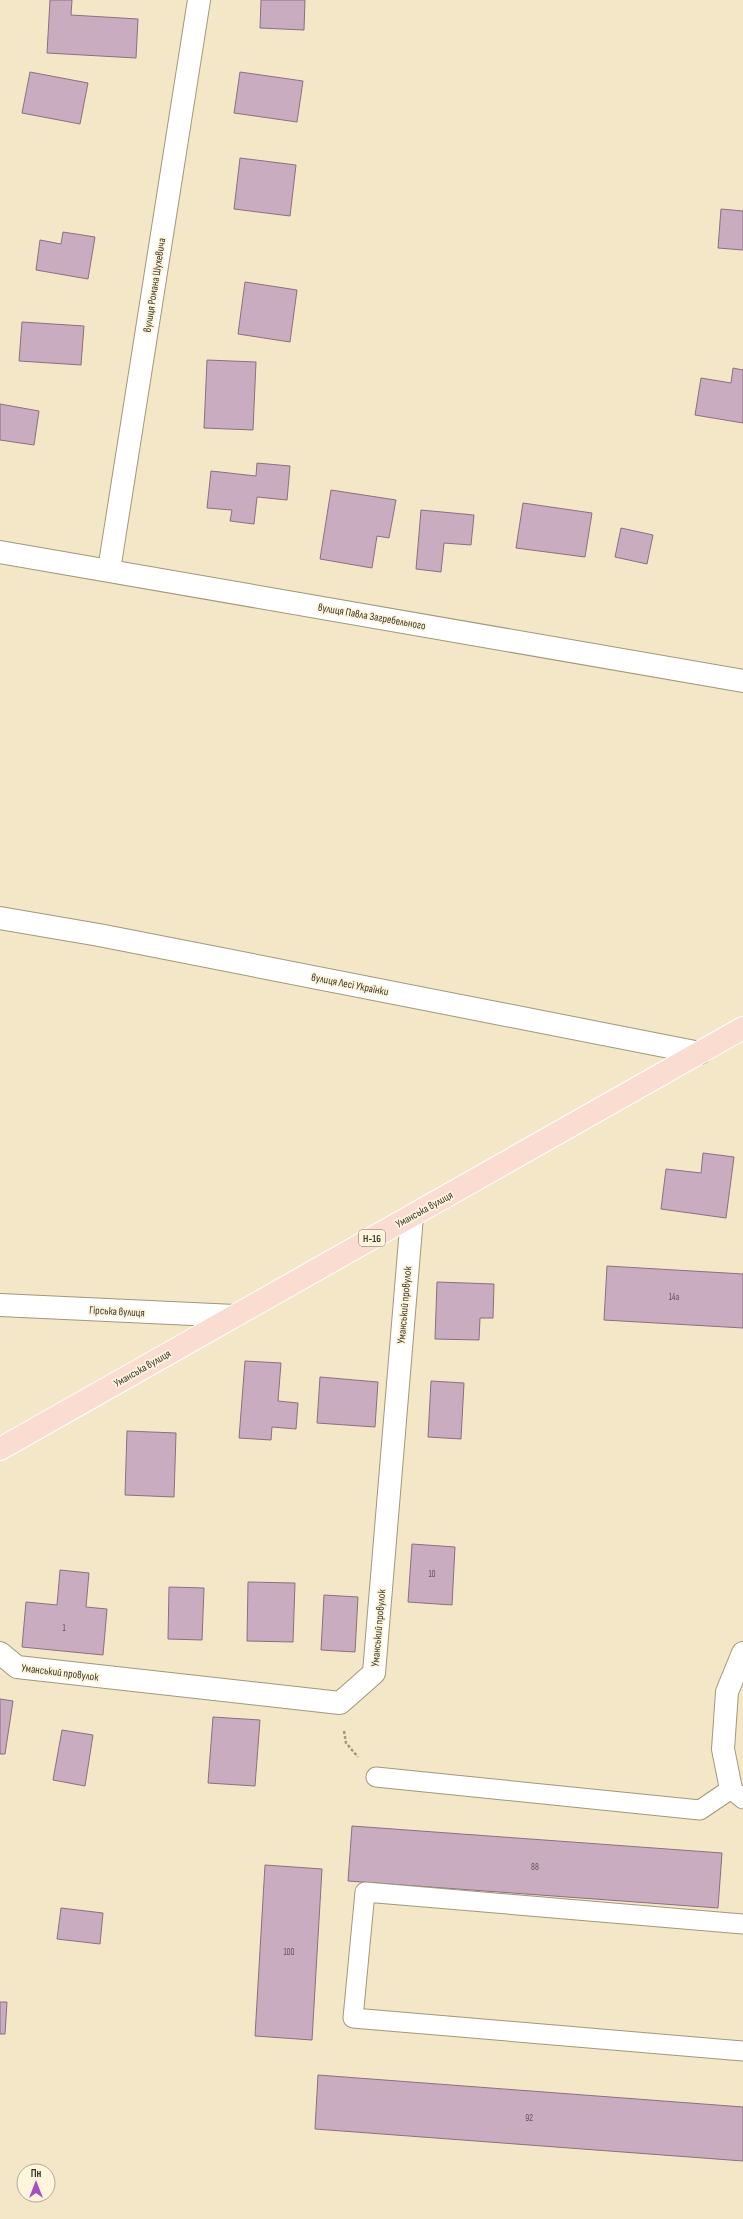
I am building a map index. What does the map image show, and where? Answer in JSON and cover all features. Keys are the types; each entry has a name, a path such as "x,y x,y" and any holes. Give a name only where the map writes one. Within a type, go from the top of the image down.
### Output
{"main road":[{"name":"Уманська вулиця","path":"0,1449 700,1053 737,1035"}],"street":[{"name":"вулиця Романа Шухевича","path":"109,570 200,0"},
{"name":"вулиця Павла Загребельного","path":"0,552 743,681"},
{"name":"вулиця Лесі Українки","path":"0,918 106,937 700,1053"},
{"name":"Уманський провулок","path":"0,1653 17,1667 340,1703 374,1673 412,1216"},
{"name":"Гірська вулиця","path":"0,1305 234,1316"},
{"path":"737,1794 722,1748 727,1692 743,1653"}],"lane":[{"path":"376,1777 700,1810 737,1794"},
{"path":"743,1924 365,1892 353,2018 743,2051"}],"path":[{"path":"340,1703 346,1743 376,1777"}],"building":[{"path":"50,0 72,0 71,15 138,19 136,58 47,53"},
{"path":"261,0 305,0 304,30 260,28"},
{"path":"30,72 88,83 80,124 22,113"},
{"path":"240,72 303,81 297,122 234,113"},
{"path":"240,158 296,165 290,216 234,209"},
{"path":"721,209 743,211 743,250 718,248"},
{"path":"63,232 95,237 88,279 36,270 40,240 61,244"},
{"path":"245,282 297,290 290,342 238,334"},
{"path":"22,322 84,326 81,365 19,361"},
{"path":"207,360 256,362 253,430 204,428"},
{"path":"733,368 743,370 743,423 695,415 701,378 731,383"},
{"path":"0,404 39,411 34,445 0,440"},
{"path":"257,463 290,466 287,500 257,497 254,524 230,521 232,510 207,508 211,471 256,476"},
{"path":"331,490 396,500 389,538 377,536 372,568 320,559"},
{"path":"523,503 592,513 585,557 516,548"},
{"path":"421,510 474,515 471,545 444,543 441,572 416,569"},
{"path":"621,528 653,535 647,564 615,557"},
{"path":"703,1153 734,1157 726,1218 661,1209 666,1169 701,1173"},
{"path":"607,1266 743,1274 743,1328 604,1320"},
{"path":"437,1282 494,1284 493,1318 480,1318 479,1340 435,1339"},
{"path":"245,1361 281,1363 278,1401 298,1403 296,1429 272,1427 271,1440 239,1438"},
{"path":"320,1377 378,1382 375,1427 317,1423"},
{"path":"431,1381 464,1383 461,1439 428,1437"},
{"path":"127,1431 176,1433 174,1497 125,1495"},
{"path":"412,1544 455,1547 452,1605 408,1602"},
{"path":"60,1570 89,1573 86,1607 107,1609 103,1655 22,1647 26,1602 57,1605"},
{"path":"248,1582 295,1583 293,1642 247,1641"},
{"path":"169,1587 204,1588 202,1640 168,1639"},
{"path":"324,1595 358,1597 355,1652 321,1650"},
{"path":"0,1699 13,1701 5,1754 0,1754"},
{"path":"213,1717 260,1720 255,1786 208,1783"},
{"path":"62,1730 93,1735 85,1786 53,1780"},
{"path":"352,1826 722,1853 718,1908 348,1881"},
{"path":"265,1865 322,1869 312,2040 255,2036"},
{"path":"61,1908 103,1913 100,1944 57,1939"},
{"path":"0,2002 7,2002 5,2034 0,2034"},
{"path":"318,2075 743,2107 743,2161 315,2129"}]}
